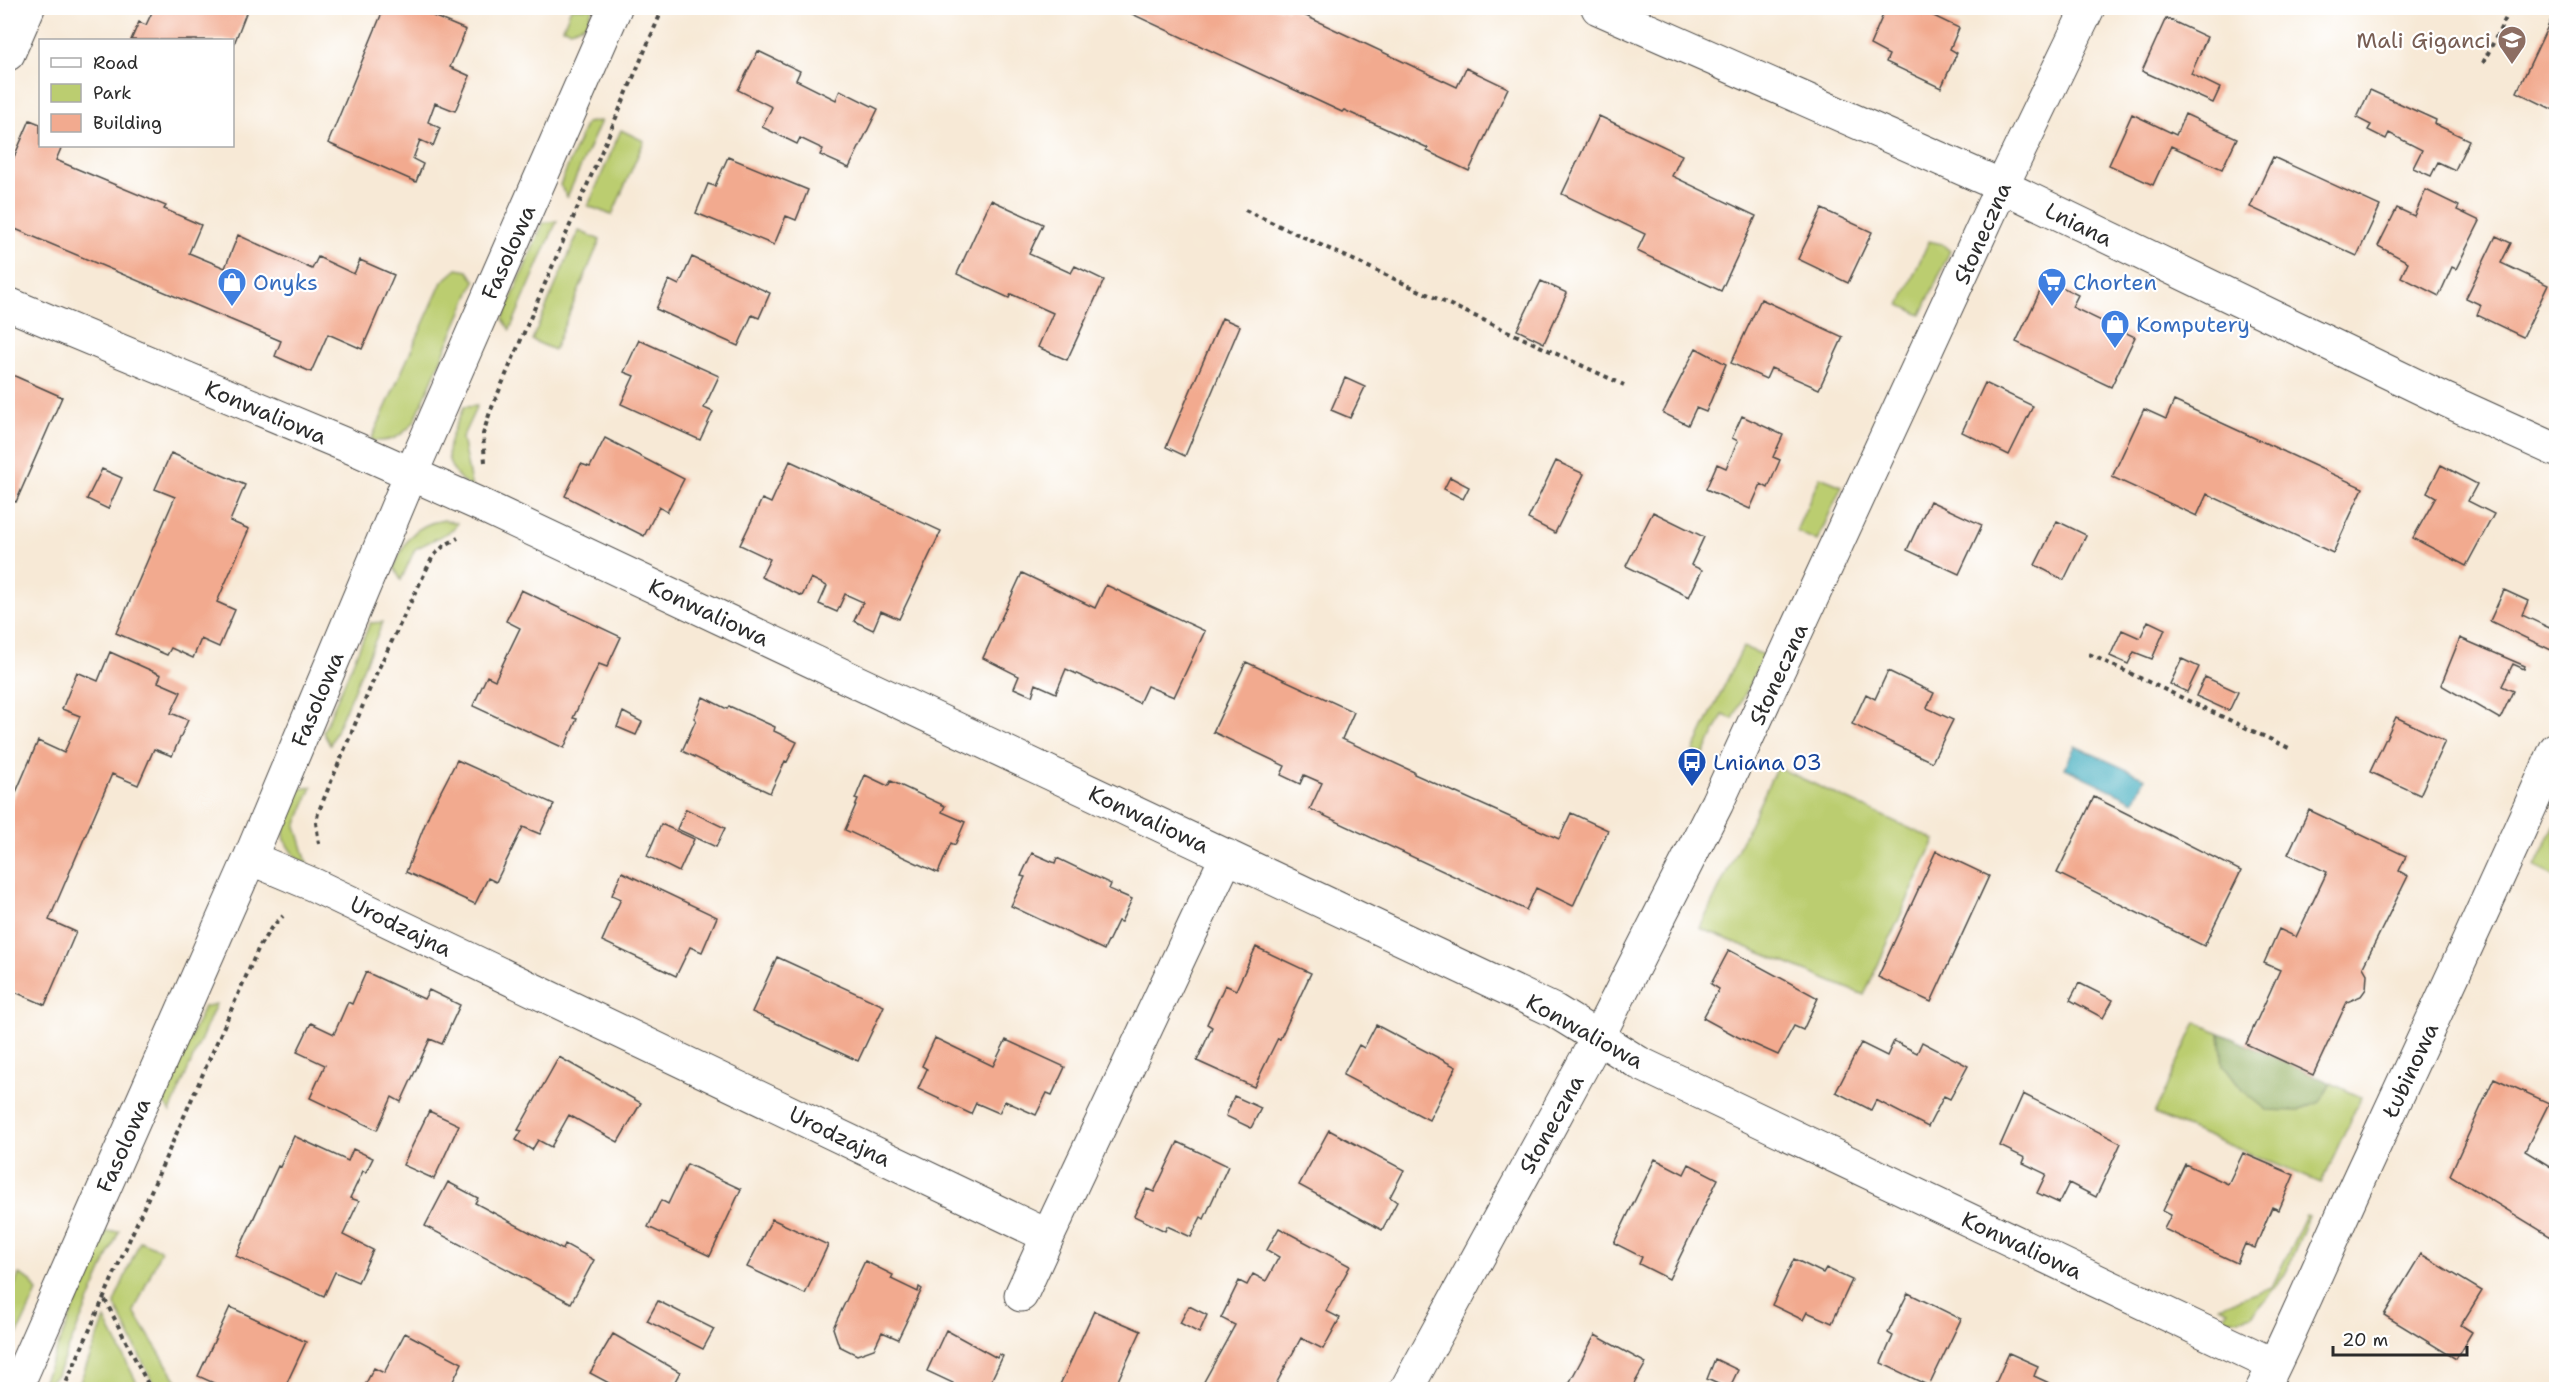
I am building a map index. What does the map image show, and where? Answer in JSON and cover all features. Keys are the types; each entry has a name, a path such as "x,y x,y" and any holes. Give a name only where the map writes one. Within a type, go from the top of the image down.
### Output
{"street":[{"path":"8,54 28,8"},
{"name":"Fasolowa","path":"15,1389 250,858 411,474 615,8"},
{"name":"Lniana","path":"1598,8 2002,186 2425,390 2556,450"},
{"name":"Słoneczna","path":"1406,1389 1597,1039 1759,716 2002,186 2088,8"},
{"name":"Konwaliowa","path":"8,304 358,450 481,505 1555,1011 1639,1063 2268,1377"},
{"name":"Łubinowa","path":"2268,1377 2556,749"},
{"path":"1021,1295 1227,856"},
{"name":"Urodzajna","path":"250,858 314,885 1048,1236"}],"path":[{"path":"63,1389 259,948 271,928 282,917 307,900 314,885 321,868 316,823 318,813 376,674 433,556 466,531 488,489 483,434 490,412 663,8"},
{"path":"2483,63 2511,8"},
{"path":"1245,210 1624,385"},
{"path":"2089,654 2291,749"},
{"path":"104,1299 151,1389"}],"green space":[{"path":"571,8 593,8 586,24 571,30 563,28"},
{"path":"601,121 567,197 560,185 586,123"},
{"path":"621,130 644,141 612,215 588,206"},
{"path":"557,221 510,330 503,319 543,223"},
{"path":"579,231 600,240 554,350 532,340"},
{"path":"1929,241 1942,244 1950,251 1921,315 1900,305"},
{"path":"457,269 468,271 475,281 414,422 395,438 384,441 371,440 442,282"},
{"path":"477,406 462,438 472,489 453,470 448,451 453,431 464,407"},
{"path":"1820,477 1842,486 1817,541 1796,531"},
{"path":"444,520 457,523 453,530 415,549 401,580 394,568 406,542 417,530 433,522"},
{"path":"383,622 330,745 323,732 370,623"},
{"path":"1743,647 1764,655 1733,719 1723,715 1703,756 1693,751"},
{"path":"1777,767 1935,840 1864,995 1700,928"},
{"path":"312,787 296,826 308,866 289,848 284,831 288,812 298,789"},
{"path":"2556,822 2556,877 2535,867"},
{"path":"216,1004 170,1112 162,1100 204,1007"},
{"path":"2196,1022 2220,1033 2223,1065 2298,1111 2320,1102 2331,1083 2361,1097 2321,1183 2154,1114"},
{"path":"2220,1033 2331,1083 2320,1102 2298,1111 2267,1110 2242,1090 2223,1065"},
{"path":"2306,1215 2309,1216 2285,1275 2252,1315 2221,1320 2228,1310 2219,1306 2272,1287"},
{"path":"119,1231 57,1375 50,1381 43,1382 106,1232"},
{"path":"140,1241 161,1250 134,1312 182,1389 156,1389 115,1305"},
{"path":"19,1274 30,1280 37,1292 8,1355 8,1303"},
{"path":"105,1319 140,1389 77,1389"}],"water":[{"path":"2075,746 2145,778 2134,801 2065,768"}],"building":[{"path":"154,8 248,8 234,44 234,39 131,39 139,22 146,25"},
{"path":"384,8 414,8 466,30 450,67 470,76 455,111 435,103 428,122 440,128 433,146 420,140 413,159 423,164 416,182 328,143"},
{"path":"1135,8 1282,8 1288,10 1289,8 1457,87 1466,68 1508,88 1469,171 1427,151 1428,148 1344,110 1342,112 1132,14"},
{"path":"1886,8 1917,8 1959,28 1950,49 1957,53 1941,88 1886,62 1889,55 1870,45"},
{"path":"2556,9 2556,111 2517,92"},
{"path":"2166,18 2207,37 2191,74 2220,88 2213,103 2142,71"},
{"path":"758,51 800,71 796,80 836,100 840,90 878,109 849,168 820,155 823,149 800,138 797,144 762,127 772,107 738,90"},
{"path":"2370,90 2436,120 2435,124 2469,140 2455,170 2438,162 2431,176 2413,168 2422,150 2389,133 2386,139 2368,130 2371,125 2357,118"},
{"path":"2132,114 2176,135 2185,114 2237,138 2222,169 2171,146 2153,185 2109,165"},
{"path":"1599,116 1682,155 1672,176 1756,216 1721,291 1637,251 1645,234 1562,194"},
{"path":"30,120 39,124 39,147 62,147 56,160 166,206 164,209 201,225 189,253 225,268 238,235 312,269 318,257 354,274 360,260 394,275 362,349 328,334 311,372 275,356 281,341 8,226 8,213 13,199 8,197 8,171"},
{"path":"728,157 808,190 796,220 786,216 774,245 696,213 708,184 715,186"},
{"path":"2273,157 2380,206 2357,256 2250,207"},
{"path":"2426,190 2459,206 2457,210 2480,221 2456,269 2452,267 2439,296 2401,277 2408,262 2378,246 2397,208 2414,216"},
{"path":"991,200 1043,224 1029,254 1071,273 1075,266 1104,280 1067,360 1038,347 1053,313 1011,294 1009,298 957,274"},
{"path":"1822,209 1872,232 1848,283 1798,259"},
{"path":"2496,236 2511,243 2501,263 2548,285 2523,337 2477,315 2481,305 2466,298"},
{"path":"692,257 770,293 759,318 752,315 738,346 656,309 669,280 679,285"},
{"path":"2046,279 2078,295 2072,307 2135,337 2111,387 2016,342"},
{"path":"1541,281 1567,293 1544,343 1517,330"},
{"path":"1761,299 1843,337 1819,389 1771,368 1766,379 1731,363"},
{"path":"1222,318 1240,326 1185,456 1166,447"},
{"path":"639,340 719,376 704,408 713,412 700,440 621,404 634,376 624,372"},
{"path":"1696,348 1726,364 1706,412 1696,408 1688,425 1663,413"},
{"path":"8,373 62,397 16,502 8,499"},
{"path":"1345,378 1365,387 1350,418 1331,410"},
{"path":"1985,383 2033,406 2009,455 1962,432"},
{"path":"2174,401 2363,488 2333,553 2207,494 2197,516 2112,477 2144,409 2166,419"},
{"path":"1742,416 1783,435 1773,457 1780,460 1768,488 1761,484 1750,509 1706,489 1717,464 1726,468 1738,441 1732,438"},
{"path":"605,438 684,479 667,512 659,507 644,536 565,496 581,464 590,467"},
{"path":"171,453 245,485 230,521 249,529 217,602 235,610 219,647 201,639 193,658 171,648 167,655 116,633 175,497 155,489"},
{"path":"790,461 941,531 899,619 881,611 873,630 854,621 863,602 845,594 837,612 819,604 827,586 811,578 802,596 761,577 770,559 740,545 762,499 771,503"},
{"path":"1556,461 1584,474 1555,533 1528,519"},
{"path":"2441,465 2477,484 2468,501 2494,514 2466,566 2413,538 2436,497 2427,492"},
{"path":"102,469 122,478 108,509 87,499"},
{"path":"1450,477 1469,487 1463,499 1444,489"},
{"path":"1930,501 1982,525 1959,574 1907,550"},
{"path":"1653,512 1704,537 1691,565 1702,570 1689,597 1626,566"},
{"path":"2057,521 2086,535 2064,580 2035,565"},
{"path":"1022,573 1095,608 1106,585 1205,631 1174,697 1147,686 1139,703 1066,669 1056,693 1036,684 1032,696 1014,688 1019,676 983,658"},
{"path":"521,590 621,637 607,667 599,664 573,718 577,719 564,748 473,706 487,676 495,680 520,628 506,621"},
{"path":"2504,590 2528,601 2522,615 2556,631 2551,650 2490,621"},
{"path":"2148,621 2165,629 2152,659 2134,652 2128,664 2110,656 2122,630 2140,638"},
{"path":"2460,638 2525,666 2524,669 2513,664 2502,686 2513,691 2500,719 2441,685"},
{"path":"110,652 161,675 158,682 181,692 171,713 188,720 172,756 154,749 138,785 112,774 49,920 76,932 45,1005 8,989 8,811 38,741 64,753 80,716 62,709 77,672 98,681"},
{"path":"2182,659 2199,667 2187,692 2170,684"},
{"path":"1246,662 1354,712 1342,739 1414,774 1559,839 1571,813 1608,830 1573,906 1536,888 1526,910 1310,809 1322,783 1304,775 1300,784 1281,775 1285,766 1213,732"},
{"path":"1888,671 1934,693 1927,708 1953,720 1932,762 1852,724 1866,694 1875,699"},
{"path":"2205,677 2238,692 2229,711 2196,696"},
{"path":"703,697 727,709 729,706 775,727 774,731 797,742 770,793 682,751 696,720 694,718"},
{"path":"623,712 642,722 636,735 617,727"},
{"path":"2396,717 2445,741 2420,795 2370,772"},
{"path":"457,760 554,804 540,834 523,827 496,882 488,878 475,904 406,872 429,814"},
{"path":"865,775 888,786 891,781 945,806 942,812 965,822 955,845 951,843 938,873 845,830 858,800 855,799"},
{"path":"2094,797 2241,871 2204,946 2057,873"},
{"path":"686,809 725,828 716,847 677,829"},
{"path":"2309,810 2406,856 2399,871 2408,876 2363,967 2367,974 2366,989 2361,996 2347,1002 2313,1075 2246,1044 2280,970 2264,963 2279,929 2296,937 2327,872 2288,854"},
{"path":"661,824 694,839 679,872 647,856"},
{"path":"1936,851 1989,876 1931,1002 1878,977"},
{"path":"1032,853 1055,863 1057,858 1111,884 1109,889 1132,899 1104,950 1011,906 1025,877 1021,876"},
{"path":"622,872 717,917 702,952 690,947 676,976 602,941 621,899 612,895"},
{"path":"1256,947 1311,973 1254,1087 1197,1061 1212,1027 1207,1024 1225,985 1236,990"},
{"path":"1729,950 1818,998 1803,1030 1794,1026 1778,1055 1703,1018 1719,989 1711,984"},
{"path":"777,957 884,1006 858,1061 752,1012"},
{"path":"366,972 424,999 429,990 460,1005 442,1044 430,1039 401,1102 392,1097 377,1130 310,1098 325,1065 297,1052 311,1023 334,1034 348,1002 352,1004"},
{"path":"2079,983 2113,1000 2103,1018 2070,1000"},
{"path":"1376,1025 1456,1067 1429,1120 1343,1075 1359,1045 1364,1048"},
{"path":"935,1038 993,1066 1006,1040 1065,1067 1052,1095 1047,1093 1036,1115 1005,1101 999,1113 976,1103 971,1114 918,1089 927,1069 922,1066"},
{"path":"1894,1041 1917,1053 1922,1042 1968,1066 1950,1099 1944,1096 1928,1127 1876,1100 1871,1110 1836,1092 1861,1043 1887,1056"},
{"path":"559,1057 641,1103 618,1142 569,1115 551,1147 538,1140 532,1150 516,1140 522,1131 518,1130"},
{"path":"2494,1078 2549,1103 2525,1151 2556,1170 2556,1240 2450,1175"},
{"path":"2023,1094 2121,1143 2096,1197 2069,1183 2059,1203 2037,1193 2046,1174 2023,1163 2025,1158 2000,1146"},
{"path":"1234,1096 1261,1108 1251,1128 1226,1116"},
{"path":"429,1111 459,1125 434,1179 403,1165"},
{"path":"1329,1130 1404,1170 1390,1197 1397,1202 1382,1230 1299,1185"},
{"path":"294,1136 348,1161 353,1149 373,1158 366,1172 363,1171 350,1198 359,1201 343,1235 373,1250 358,1282 335,1272 324,1296 236,1256"},
{"path":"1178,1142 1228,1166 1204,1219 1201,1217 1191,1237 1167,1226 1165,1231 1134,1216 1147,1189 1154,1192"},
{"path":"2243,1153 2294,1175 2279,1210 2272,1207 2255,1248 2245,1244 2237,1263 2164,1229 2171,1215 2163,1211 2185,1164 2228,1184"},
{"path":"1655,1159 1684,1174 1689,1164 1718,1179 1669,1279 1639,1264 1642,1257 1614,1243"},
{"path":"687,1164 741,1189 710,1256 648,1227 661,1200 668,1204"},
{"path":"448,1182 478,1198 475,1203 563,1250 565,1244 594,1260 571,1303 425,1226"},
{"path":"772,1219 828,1245 805,1294 747,1267"},
{"path":"1279,1228 1350,1266 1326,1311 1340,1318 1323,1349 1301,1338 1275,1386 1281,1389 1200,1389 1235,1325 1221,1318 1239,1281 1247,1285 1253,1274 1266,1281 1279,1257 1267,1250"},
{"path":"2421,1254 2482,1291 2461,1325 2472,1332 2456,1359 2384,1315"},
{"path":"1794,1259 1823,1273 1826,1268 1852,1280 1832,1323 1807,1312 1803,1320 1772,1305"},
{"path":"865,1261 893,1275 891,1279 918,1292 919,1287 922,1289 898,1339 882,1332 874,1349 857,1355 839,1346 833,1328"},
{"path":"1908,1293 1961,1319 1929,1386 1881,1363 1893,1336 1888,1333"},
{"path":"658,1301 714,1329 703,1349 647,1321"},
{"path":"1189,1306 1207,1315 1199,1333 1180,1323"},
{"path":"230,1307 306,1342 284,1389 227,1389 198,1376"},
{"path":"1094,1311 1141,1331 1114,1389 1058,1389"},
{"path":"946,1330 997,1358 999,1354 1003,1356 987,1389 950,1389 953,1383 927,1371"},
{"path":"405,1333 462,1363 449,1389 363,1389 374,1368 384,1373"},
{"path":"613,1334 680,1372 673,1385 681,1389 605,1389 609,1383 590,1373"},
{"path":"1595,1335 1646,1363 1631,1389 1566,1389"},
{"path":"2009,1353 2038,1366 2034,1376 2060,1388 1993,1389"},
{"path":"1715,1359 1738,1370 1729,1389 1707,1379"}],"place":[{"name":"Mali Giganci","path":"2512,66"},
{"name":"Onyks","path":"232,308"},
{"name":"Chorten","path":"2052,308"},
{"name":"Komputery","path":"2115,350"},
{"name":"Lniana 03","path":"1692,788"}]}
